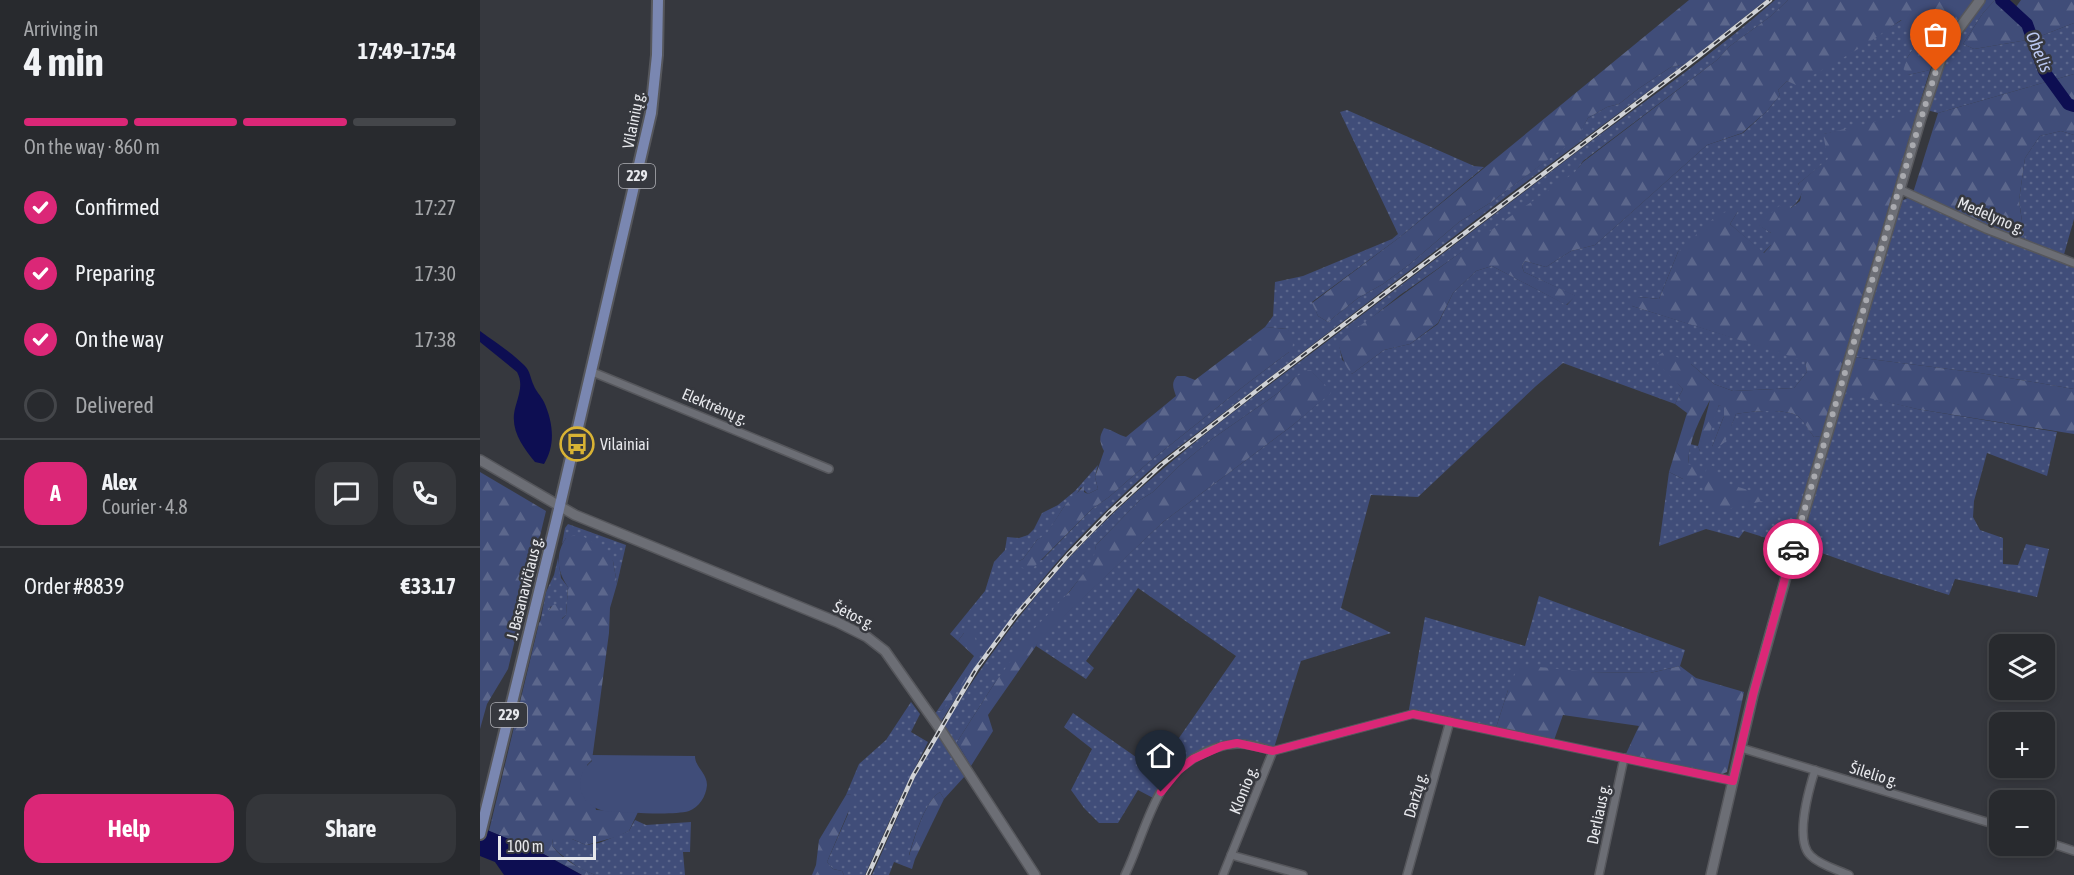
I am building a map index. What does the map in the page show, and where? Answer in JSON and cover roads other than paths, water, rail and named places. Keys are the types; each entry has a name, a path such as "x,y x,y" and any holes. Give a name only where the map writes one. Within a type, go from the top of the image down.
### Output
{"main road":[{"name":"Vilainių g.","path":"595,349 651,113 657,55 658,0"},
{"name":"J. Basanavičiaus g.","path":"480,834 595,349"}],"street":[{"path":"1711,875 1753,695 1899,189 1942,56 1977,3"},
{"name":"Medelyno g.","path":"1899,189 1986,229 2074,263"},
{"name":"Elektrėnų g.","path":"590,371 829,469"},
{"name":"Šėtos g.","path":"480,460 576,515 853,628 877,643 940,729 1035,875"},
{"name":"Klonio g.","path":"1223,875 1273,751 1413,714 1733,781"},
{"name":"Daržų g.","path":"1407,875 1450,722"},
{"path":"1125,875 1161,792 1179,770 1193,759 1222,746 1237,743 1273,751"},
{"name":"Šilelio g.","path":"1741,748 1989,823"},
{"name":"Derliaus g.","path":"1599,875 1624,758"},
{"path":"1815,770 1806,804 1804,848 1811,857 1849,875"},
{"path":"2055,845 2074,851"},
{"path":"1231,855 1303,875"}],"waterway":[{"name":"Obelis","path":"2001,0 2027,24 2044,71 2068,104 2074,106"}],"railway":[{"path":"868,875 913,776 976,669 1016,615 1069,554 1109,513 1161,465 1269,381 1770,0"}],"place":[{"name":"Vilainiai","path":"577,444"}]}
